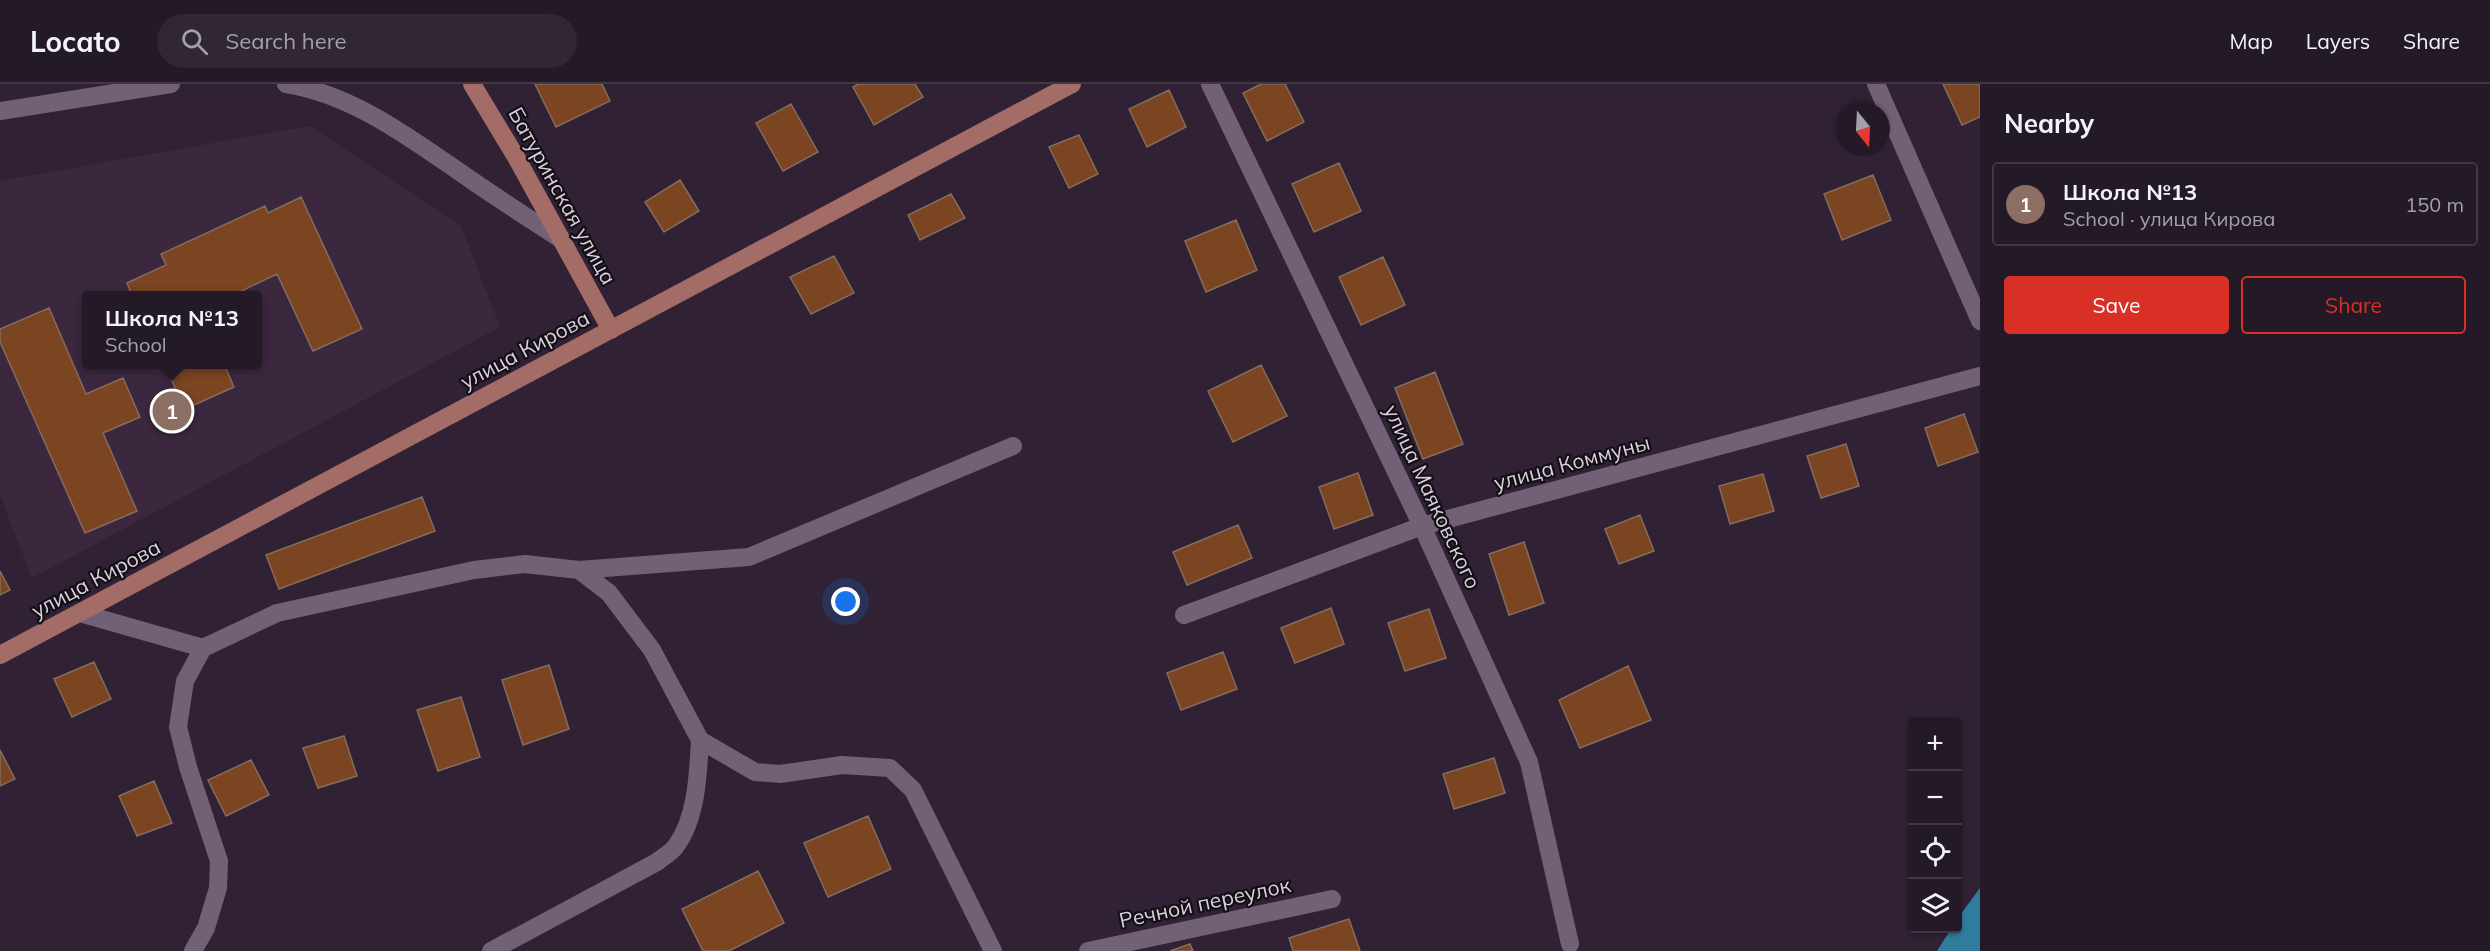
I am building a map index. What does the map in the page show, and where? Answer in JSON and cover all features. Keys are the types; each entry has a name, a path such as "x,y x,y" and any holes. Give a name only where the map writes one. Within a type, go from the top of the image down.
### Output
{"main road":[{"name":"Батуринская улица","path":"472,84 516,157 611,330"},
{"name":"улица Кирова","path":"0,655 1072,84"}],"street":[{"path":"0,111 171,84"},
{"path":"286,84 303,87 340,101 410,136 562,240"},
{"name":"улица Маяковского","path":"1210,84 1422,526 1529,762 1570,944"},
{"path":"1876,84 1980,321"},
{"name":"улица Коммуны","path":"1184,615 1422,526 1980,376"},
{"path":"193,951 206,928 218,888 219,861 188,767 178,727 185,681 203,648 277,613 474,570 525,564 579,570 749,557 1013,446"},
{"path":"579,570 609,593 652,650 700,740 754,772 780,774 842,765 890,768 913,790 993,951"},
{"path":"80,613 203,648"},
{"path":"491,951 657,862 675,847 689,818 698,773 700,740"},
{"name":"Речной переулок","path":"1088,951 1332,899"}],"shaded area":[{"path":"310,126 461,226 500,327 32,578 0,495 0,181"}],"water":[{"path":"1980,888 1980,951 1937,951 1948,933 1962,933 1962,913"}],"building":[{"path":"535,84 602,84 610,101 556,127"},
{"path":"858,84 915,84 923,97 874,125 853,87"},
{"path":"1261,84 1285,84 1304,122 1267,141 1243,93"},
{"path":"1943,84 1980,84 1980,117 1962,125"},
{"path":"1169,90 1186,127 1147,147 1129,109"},
{"path":"791,104 818,152 783,171 756,123"},
{"path":"1079,135 1098,174 1069,188 1049,147"},
{"path":"1339,163 1361,211 1314,232 1292,184"},
{"path":"1873,175 1891,220 1842,240 1824,194"},
{"path":"680,180 699,211 664,232 645,202"},
{"path":"951,194 965,218 920,240 908,215"},
{"path":"301,197 362,329 313,351 277,274 241,291 130,291 127,283 166,265 161,254 265,206 268,213"},
{"path":"1236,220 1257,270 1206,292 1185,241"},
{"path":"834,256 854,293 811,314 790,277"},
{"path":"1383,257 1405,305 1361,325 1339,277"},
{"path":"49,308 86,394 123,378 140,417 103,433 137,511 85,533 0,342 0,329"},
{"path":"1261,365 1287,416 1233,442 1208,391"},
{"path":"166,369 226,369 234,387 185,409"},
{"path":"1435,372 1463,444 1423,459 1395,388"},
{"path":"1964,414 1978,452 1938,466 1925,428"},
{"path":"1846,444 1859,486 1821,498 1807,456"},
{"path":"1358,473 1373,515 1334,529 1319,487"},
{"path":"1763,474 1774,511 1730,524 1719,486"},
{"path":"422,497 435,531 279,589 266,555"},
{"path":"1640,515 1654,551 1619,564 1605,529"},
{"path":"1238,525 1252,558 1187,585 1173,552"},
{"path":"1524,542 1544,603 1509,615 1489,554"},
{"path":"0,571 10,590 0,595"},
{"path":"1331,608 1344,644 1295,663 1281,628"},
{"path":"1429,609 1446,658 1405,671 1388,623"},
{"path":"1223,652 1237,689 1181,710 1167,673"},
{"path":"94,662 111,699 72,717 54,679"},
{"path":"549,665 569,729 523,745 502,680"},
{"path":"1628,666 1651,720 1580,748 1559,700"},
{"path":"461,697 480,757 438,771 417,710"},
{"path":"344,736 357,776 318,788 303,748"},
{"path":"0,750 15,779 0,786"},
{"path":"1494,758 1505,793 1454,809 1443,774"},
{"path":"251,760 269,795 226,816 208,780"},
{"path":"154,781 172,823 137,836 119,796"},
{"path":"868,816 891,869 828,897 804,843"},
{"path":"758,871 784,923 729,951 703,951 682,909"},
{"path":"1349,919 1360,951 1293,951 1289,938"},
{"path":"1190,944 1193,951 1170,951"}],"place":[{"name":"Школа №13","path":"172,411"}]}
